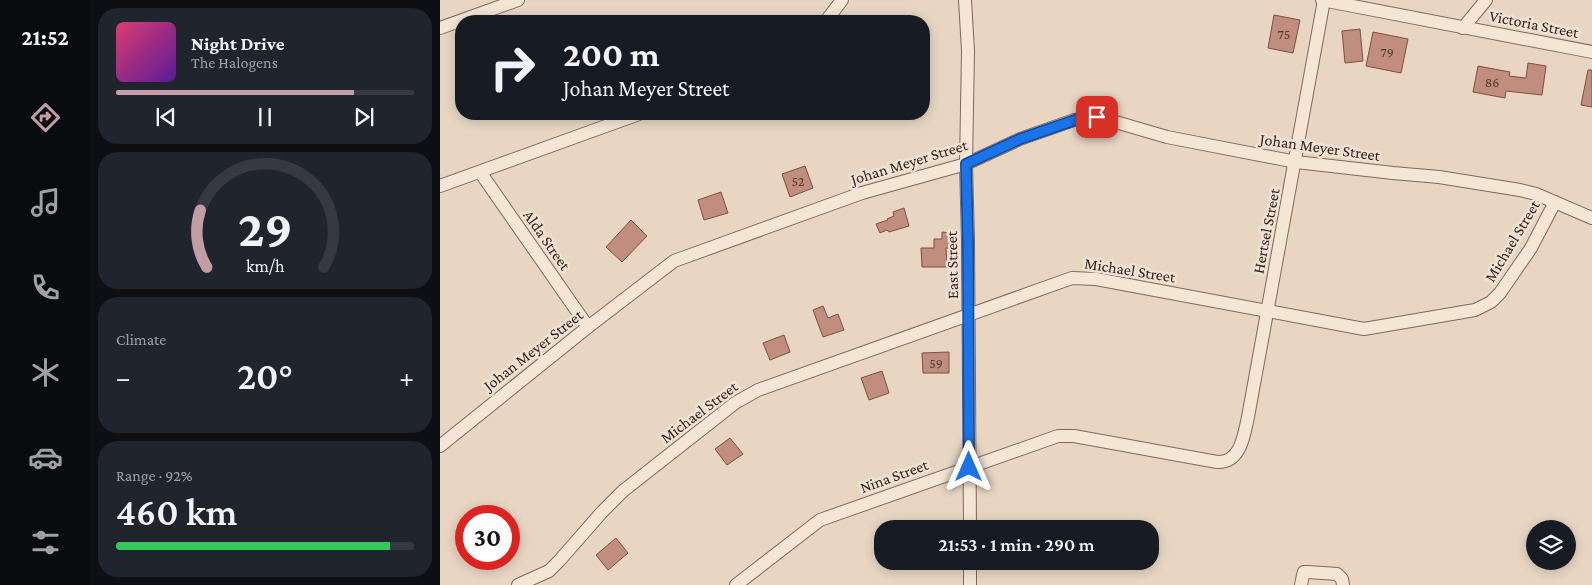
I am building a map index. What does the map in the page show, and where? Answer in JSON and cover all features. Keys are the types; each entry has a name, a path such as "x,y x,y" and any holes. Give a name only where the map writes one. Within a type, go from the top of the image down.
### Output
{"street":[{"path":"476,15 518,0"},
{"path":"831,15 842,0"},
{"name":"East Street","path":"965,0 968,51 966,164 970,520"},
{"name":"Victoria Street","path":"1323,0 1592,52"},
{"name":"Hertsel Street","path":"1227,461 1237,453 1242,441 1296,162 1323,0"},
{"path":"1463,28 1486,0"},
{"path":"440,28 455,23"},
{"name":"Johan Meyer Street","path":"440,446 588,327 674,261 862,193 966,164 1020,139 1081,118 1093,116 1167,137 1296,162 1460,180 1527,191 1592,218"},
{"path":"440,186 622,120"},
{"name":"Alda Street","path":"480,172 588,327"},
{"name":"Michael Street","path":"518,585 549,571 602,512 624,491 735,403 758,390 1068,279 1105,280 1367,329 1480,308 1491,302 1506,285 1531,248 1555,202"},
{"name":"Nina Street","path":"736,585 820,520 1052,437 1068,435 1217,462 1227,461"},
{"path":"970,570 970,585"},
{"path":"1302,585 1304,572 1337,574 1342,579 1343,585"}],"building":[{"path":"1274,15 1300,20 1293,53 1268,48"},
{"path":"1360,29 1363,61 1345,63 1342,31"},
{"path":"1373,32 1408,39 1401,73 1366,66"},
{"path":"1528,63 1546,66 1542,95 1506,91 1505,98 1473,92 1478,66 1510,72 1509,76 1526,78"},
{"path":"1588,70 1592,70 1592,107 1581,105"},
{"path":"805,166 813,188 790,197 782,174"},
{"path":"721,192 728,213 704,220 698,200"},
{"path":"904,208 909,226 880,233 876,224 888,220 894,216 893,212"},
{"path":"631,220 647,236 622,262 606,247"},
{"path":"942,232 951,233 952,248 946,248 947,267 922,267 921,248 934,248 934,239 942,239"},
{"path":"823,306 828,318 838,314 844,330 823,337 813,310"},
{"path":"784,335 790,352 770,360 763,343"},
{"path":"949,352 949,373 923,373 922,353"},
{"path":"882,371 889,393 869,400 861,378"},
{"path":"730,438 743,454 727,465 715,449"},
{"path":"616,538 628,553 608,570 596,555"}],"route":[{"path":"969,467 966,164 1020,139 1081,118 1097,117"}]}
